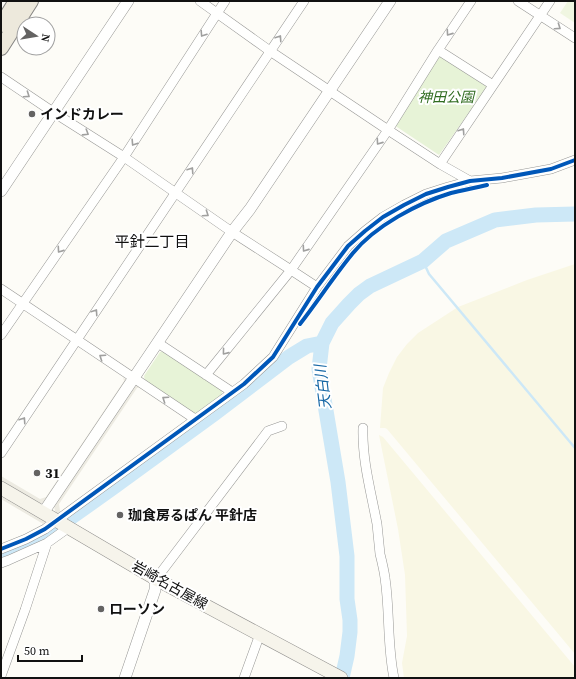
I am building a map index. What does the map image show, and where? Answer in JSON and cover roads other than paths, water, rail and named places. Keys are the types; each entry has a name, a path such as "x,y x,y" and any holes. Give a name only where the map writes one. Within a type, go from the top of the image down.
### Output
{"main road":[{"path":"1,25 16,1"},
{"path":"1,48 30,1"},
{"name":"岩崎名古屋線","path":"1,488 156,579 341,678"}],"street":[{"path":"1,191 128,1"},
{"path":"200,1 270,51 388,130 440,164 470,181"},
{"path":"1,335 124,157 225,1"},
{"path":"1,453 304,1"},
{"path":"43,513 390,1"},
{"path":"206,375 291,270 388,130 438,50 471,1"},
{"path":"518,1 575,38"},
{"path":"440,164 550,1"},
{"path":"438,50 493,86"},
{"path":"1,77 124,157 232,232 317,287"},
{"path":"1,549 26,539 45,529 244,384 273,357 317,287 348,246 365,230 404,205 426,194 470,181 502,178 551,169 575,160"},
{"path":"1,289 195,419"},
{"path":"158,343 232,392"},
{"path":"125,678 155,590 156,579 268,431 282,426"},
{"path":"363,428 368,484 377,524 380,554 385,579 389,639 394,678"},
{"path":"1,563 47,543 68,528"},
{"path":"1,676 47,543"},
{"path":"244,678 260,634"}],"waterway":[{"name":"天白川","path":"342,678 350,632 347,599 347,556 338,482 319,369 322,343 332,323 359,294 370,286 423,261 446,241 495,220 536,215 575,214"},
{"path":"423,261 429,274 575,448"},
{"path":"1,556 33,543 52,531 214,414 289,357 307,346 322,343"}],"place":[{"name":"インドカレー","path":"32,114"},
{"name":"31","path":"37,473"},
{"name":"珈食房るぱん 平針店","path":"120,515"},
{"name":"ローソン","path":"101,609"}],"district":[{"name":"平針二丁目","path":"152,242"}],"park label":[{"name":"神田公園","path":"446,97"}]}
